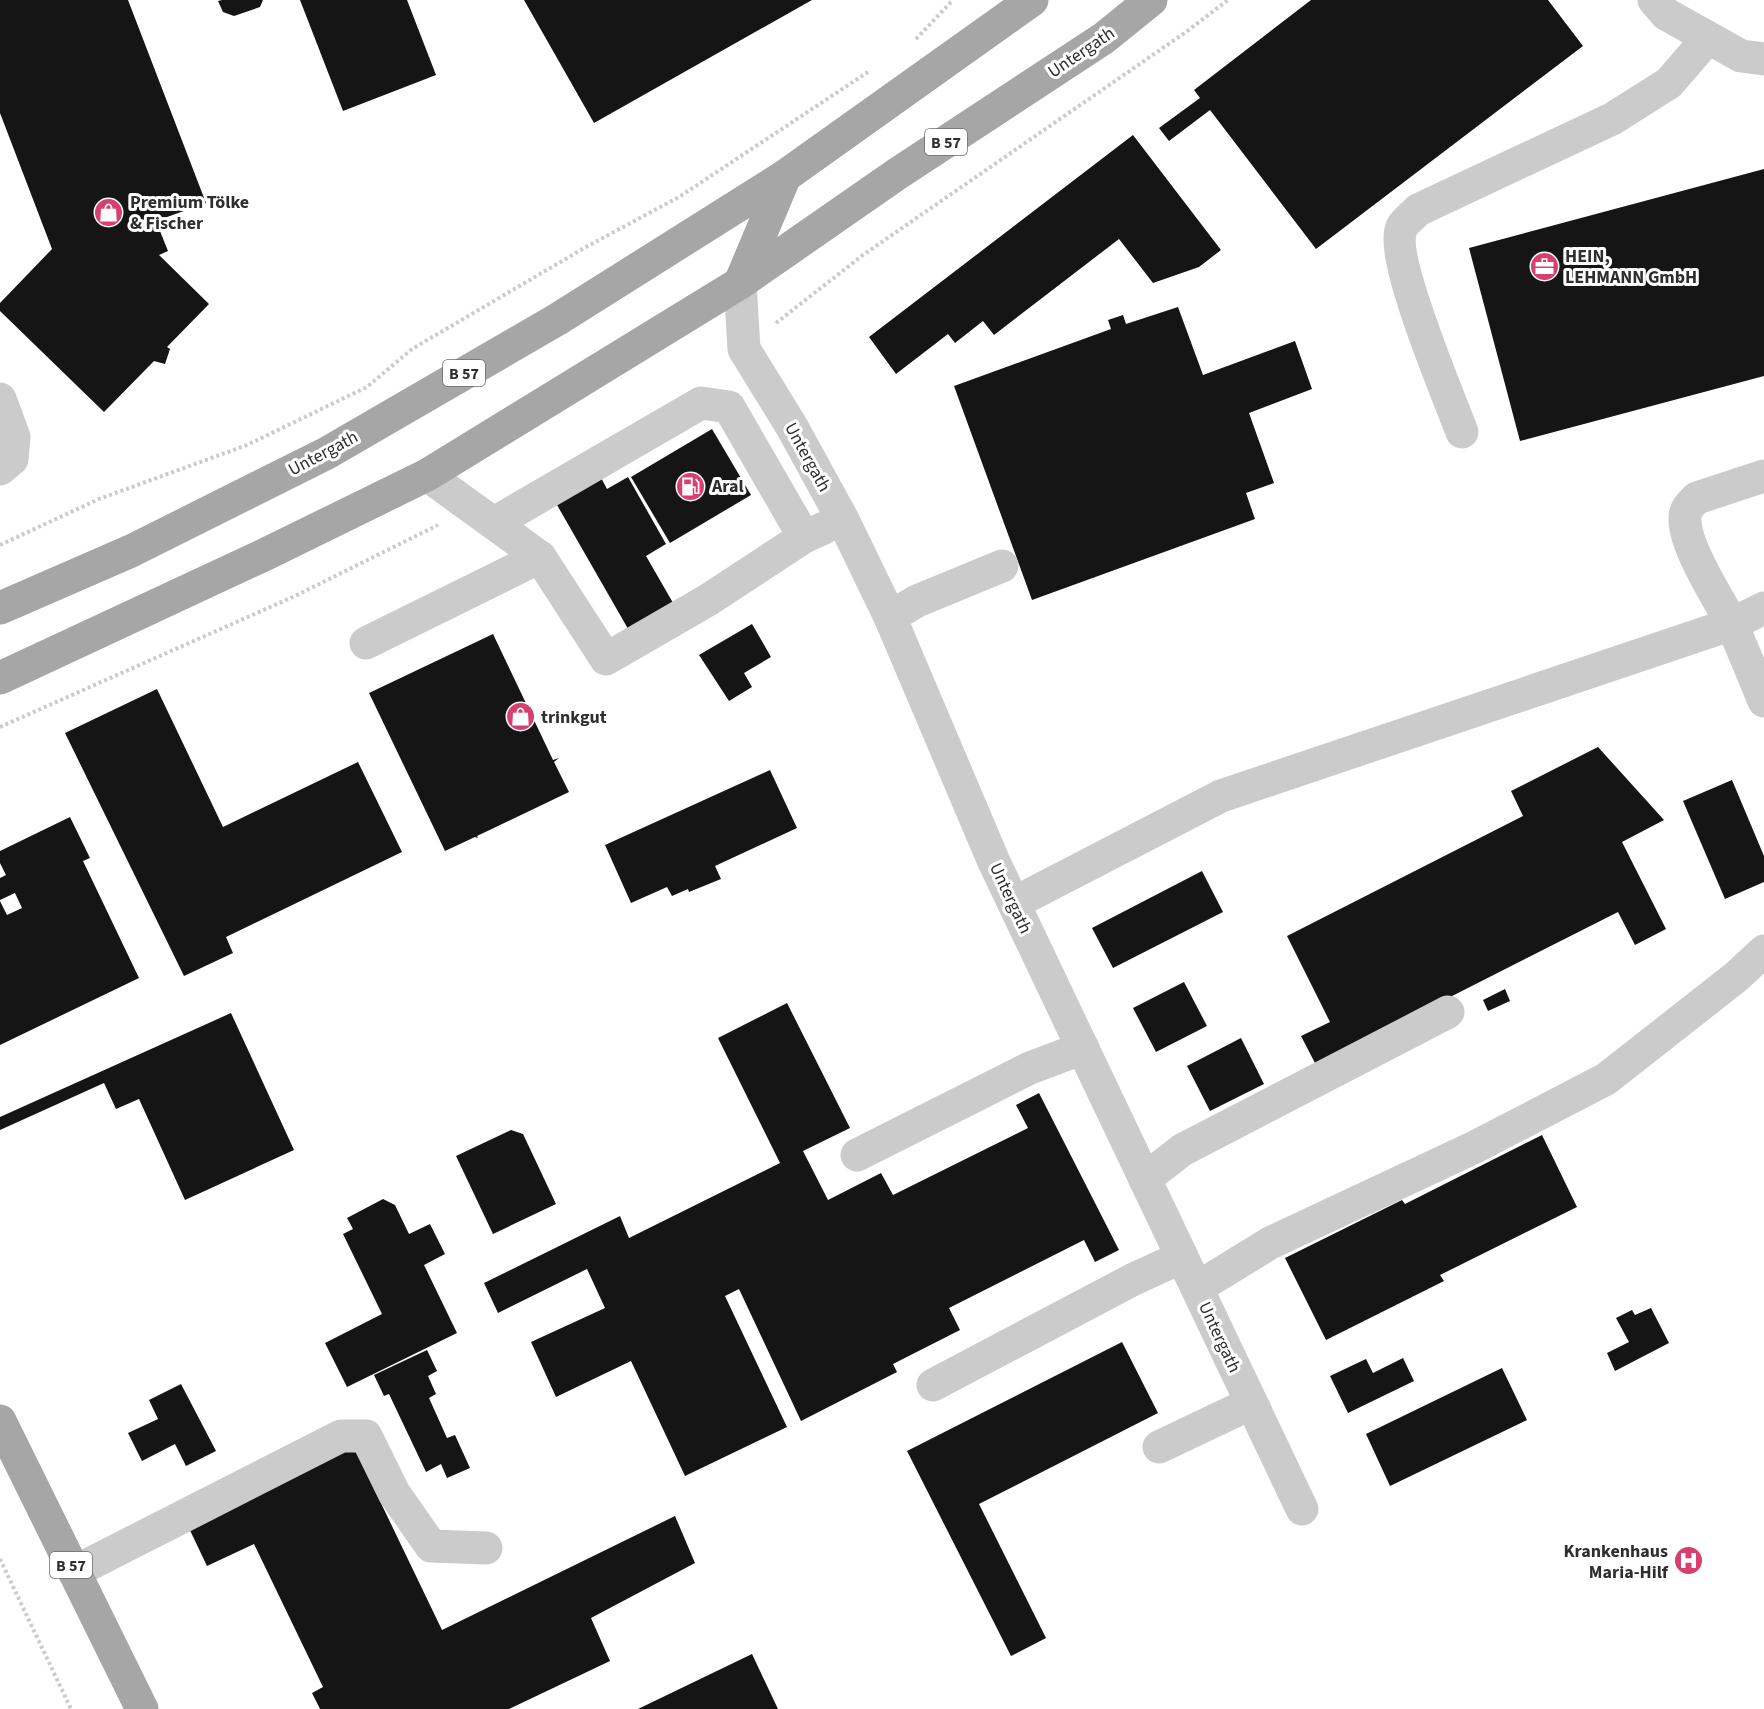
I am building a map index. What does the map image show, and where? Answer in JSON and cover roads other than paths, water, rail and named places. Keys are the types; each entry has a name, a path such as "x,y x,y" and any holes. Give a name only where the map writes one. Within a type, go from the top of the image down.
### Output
{"main road":[{"name":"Untergath","path":"0,608 131,551 327,453 567,313 785,176 1032,0"},
{"name":"Untergath","path":"0,678 256,559 427,475 740,284 897,174 1104,38 1151,0"},
{"name":"Untergath","path":"740,284 785,176"},
{"name":"B 57","path":"0,1421 142,1709"}],"street":[{"path":"1654,0 1666,14 1741,56 1764,59"},
{"path":"1462,432 1407,285 1399,248 1402,227 1418,210 1612,119 1669,83 1708,38"},
{"name":"Untergath","path":"740,284 744,349 792,427 843,520 890,617 989,851 1302,1509"},
{"path":"0,399 14,437 12,459 0,469"},
{"path":"494,523 701,403 729,407 804,537"},
{"path":"427,475 540,557 606,659 708,600 804,537 843,520"},
{"path":"1764,476 1697,498 1689,506 1685,516 1687,534 1695,554 1732,624 1764,702"},
{"path":"366,643 540,557"},
{"path":"890,617 917,601 1002,566"},
{"path":"1014,903 1221,796 1732,624 1764,608"},
{"path":"1197,1288 1269,1243 1475,1147 1606,1079 1736,977 1764,951"},
{"path":"1145,1179 1182,1150 1448,1012"},
{"path":"857,1155 1030,1068 1083,1048"},
{"path":"933,1385 1134,1279 1182,1257"},
{"path":"1160,1447 1241,1408 1255,1410"},
{"path":"74,1572 342,1436 366,1436 394,1493 431,1546 486,1548"}],"place":[{"name":"Premium Tölke & Fischer","path":"109,212"},
{"name":"HEIN, LEHMANN GmbH","path":"1544,266"},
{"name":"Aral","path":"691,486"},
{"name":"trinkgut","path":"520,717"},
{"name":"Krankenhaus Maria-Hilf","path":"1689,1561"}]}
